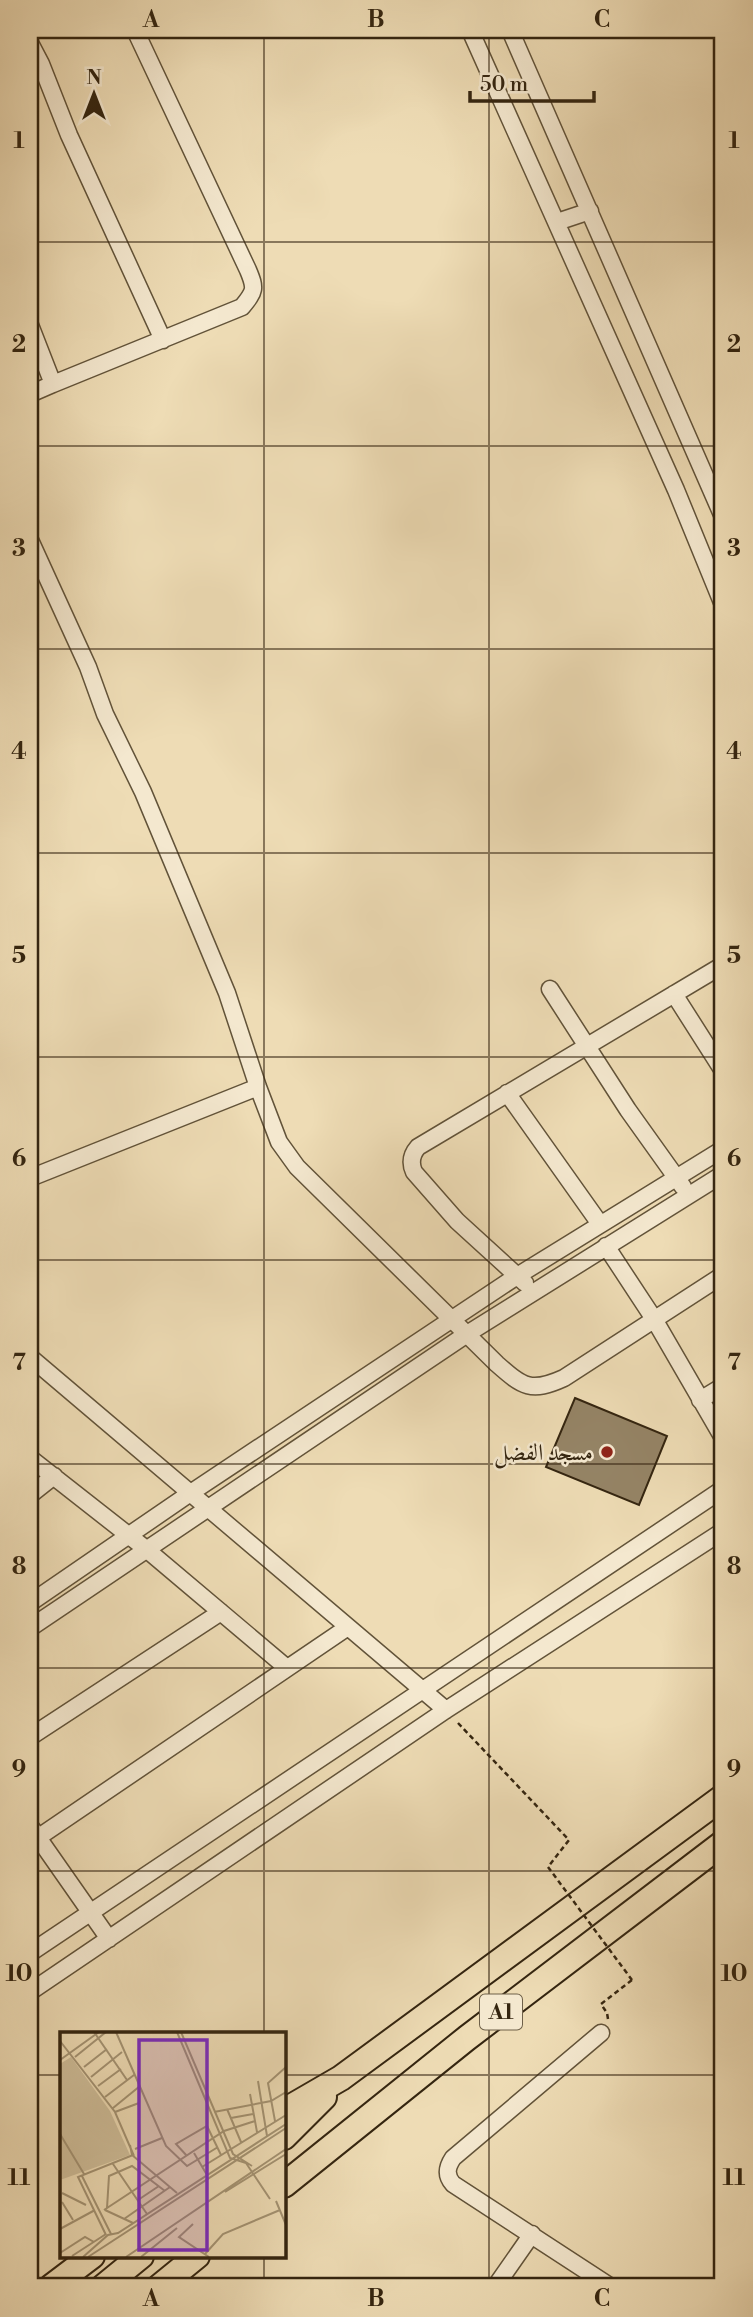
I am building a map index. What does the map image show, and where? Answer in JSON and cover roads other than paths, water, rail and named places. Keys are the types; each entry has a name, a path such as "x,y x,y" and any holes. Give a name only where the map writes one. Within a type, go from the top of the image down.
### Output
{"highway":[{"name":"A1","path":"285,2136 341,2078 723,1797"},
{"name":"A1","path":"285,2184 467,2038 723,1843"},
{"path":"285,2110 341,2078"},
{"path":"51,2287 89,2258"},
{"path":"103,2287 139,2258"},
{"path":"165,2283 195,2258"}],"street":[{"path":"30,394 242,307 253,293 253,284 135,30"},
{"path":"470,30 676,489 723,605"},
{"path":"510,30 723,517"},
{"path":"30,43 163,340"},
{"path":"557,222 590,211"},
{"path":"30,325 53,384"},
{"path":"30,540 88,667 105,714 143,792 227,993 279,1142 297,1167 521,1384 547,1386 564,1378 723,1275"},
{"path":"534,1291 457,1221 414,1172 411,1163 413,1152 586,1045 723,965"},
{"path":"550,989 628,1110 689,1195"},
{"path":"674,994 723,1070"},
{"path":"30,1178 258,1087"},
{"path":"507,1093 600,1224"},
{"path":"30,1602 189,1493 517,1276 723,1149"},
{"path":"30,1628 467,1334 723,1174"},
{"path":"606,1246 654,1319 723,1438"},
{"path":"30,1357 446,1710"},
{"path":"700,1400 723,1386"},
{"path":"30,1458 146,1549 287,1668"},
{"path":"30,1496 54,1476"},
{"path":"30,1953 723,1489"},
{"path":"30,1992 446,1710 723,1531"},
{"path":"30,1737 221,1612"},
{"path":"109,1939 32,1836 348,1627"},
{"path":"601,2033 453,2158 449,2164 448,2178 453,2184 611,2287"},
{"path":"495,2287 532,2234"}],"place":[{"name":"مسجد الفضل","path":"607,1452"}]}
